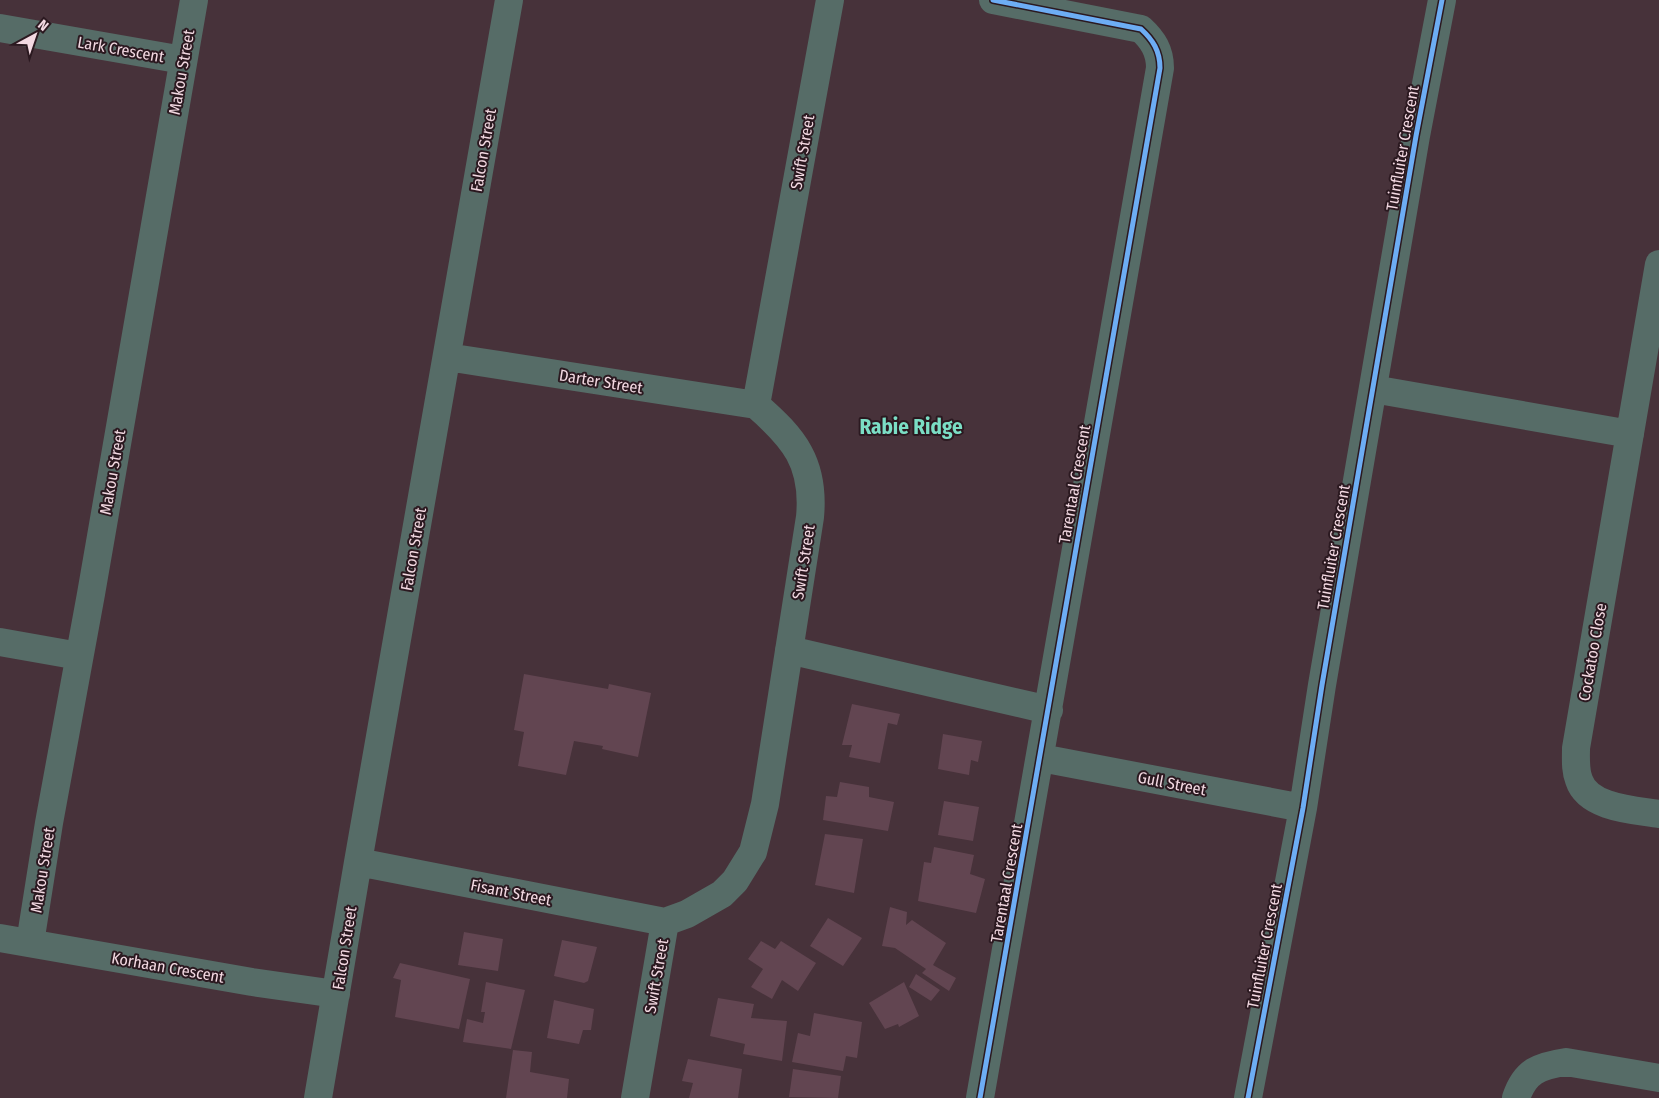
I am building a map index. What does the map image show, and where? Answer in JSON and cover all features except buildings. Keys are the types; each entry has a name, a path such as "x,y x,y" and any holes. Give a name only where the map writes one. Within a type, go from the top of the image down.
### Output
{"street":[{"name":"Makou Street","path":"30,943 194,0"},
{"name":"Falcon Street","path":"318,1098 509,0"},
{"name":"Swift Street","path":"635,1098 665,922 687,914 722,894 735,881 753,852 765,804 812,496 810,480 794,442 756,405 830,0"},
{"name":"Tarentaal Crescent","path":"980,1098 1041,758 1160,61 1158,50 1153,41 1141,29 993,0"},
{"name":"Tuinfluiter Crescent","path":"1248,1098 1303,808 1322,685 1442,0"},
{"name":"Lark Crescent","path":"0,28 184,60"},
{"name":"Cockatoo Close","path":"1659,264 1576,748 1576,767 1579,780 1583,788 1591,796 1607,804 1659,814"},
{"name":"Darter Street","path":"447,358 756,405"},
{"path":"1373,389 1630,434"},
{"path":"0,642 79,656"},
{"path":"789,650 1049,710"},
{"name":"Gull Street","path":"1041,758 1303,808"},
{"name":"Fisant Street","path":"358,862 665,922"},
{"name":"Korhaan Crescent","path":"0,938 252,982 336,994"},
{"path":"1516,1098 1521,1085 1535,1070 1566,1062 1659,1078"}],"cycle path":[{"path":"980,1098 1160,68 1159,56 1155,46 1141,29 993,0"},
{"path":"1248,1098 1303,808 1322,685 1416,136 1442,0"}],"district":[{"name":"Rabie Ridge","path":"911,427"}]}
